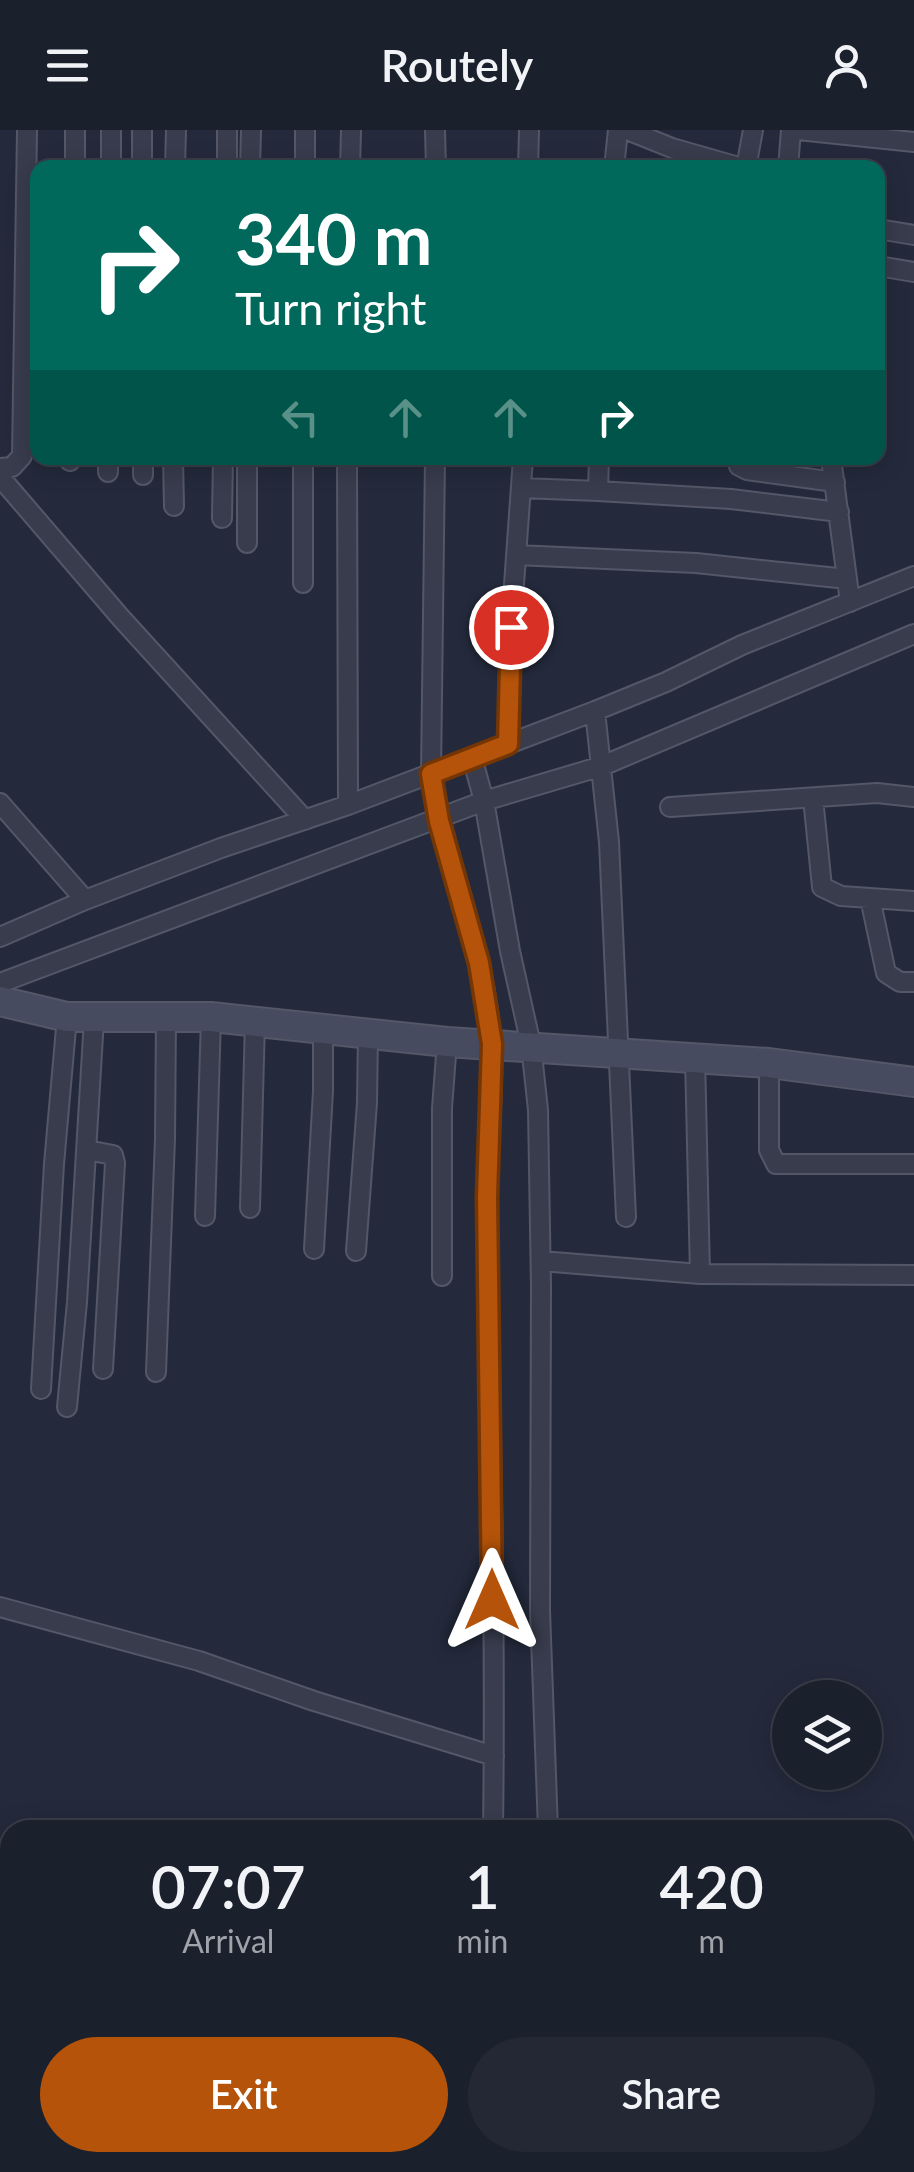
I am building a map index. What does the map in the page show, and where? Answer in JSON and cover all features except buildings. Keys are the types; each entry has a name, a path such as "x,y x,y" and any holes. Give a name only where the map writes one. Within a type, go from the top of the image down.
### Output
{"street":[{"path":"0,468 12,467 22,456 27,130"},
{"path":"75,130 75,160"},
{"path":"110,160 111,130"},
{"path":"142,130 142,160"},
{"path":"175,160 176,130"},
{"path":"227,130 227,160"},
{"path":"250,160 251,130"},
{"path":"305,130 305,160"},
{"path":"350,160 351,130"},
{"path":"435,130 436,160"},
{"path":"528,130 528,160"},
{"path":"615,160 618,130"},
{"path":"627,130 665,147 714,160"},
{"path":"743,160 753,130"},
{"path":"789,160 795,130 914,142"},
{"path":"885,230 914,235"},
{"path":"885,267 914,272"},
{"path":"172,465 174,506"},
{"path":"222,518 223,465"},
{"path":"247,542 248,465"},
{"path":"303,465 303,583"},
{"path":"347,465 348,805"},
{"path":"435,465 431,774 439,821 475,946 492,1044 487,1197 493,1820"},
{"path":"508,744 523,465"},
{"path":"598,465 598,491"},
{"path":"739,465 747,470 835,482"},
{"path":"832,465 850,602"},
{"path":"0,477 304,820"},
{"path":"522,488 731,499 838,512"},
{"path":"516,555 696,563 847,579"},
{"path":"0,936 85,900 594,711 914,576"},
{"path":"0,984 484,802 602,766 914,634"},
{"path":"594,711 602,766 626,1216"},
{"path":"472,757 531,1046 538,1110 540,1610 548,1820"},
{"path":"670,808 876,793 914,797"},
{"path":"813,798 822,887 841,896 914,901"},
{"path":"0,804 85,900"},
{"path":"870,898 886,973 892,980 914,982"},
{"path":"0,1002 81,1018 212,1017 446,1042 769,1063 914,1082"},
{"path":"205,1216 212,1017"},
{"path":"68,1407 87,1150 81,1018"},
{"path":"41,1388 53,1182 81,1018"},
{"path":"156,1372 166,1018"},
{"path":"250,1208 256,1021"},
{"path":"314,1249 323,1028"},
{"path":"356,1251 368,1103 368,1033"},
{"path":"442,1276 446,1042"},
{"path":"695,1057 700,1274"},
{"path":"769,1063 769,1150 776,1164 914,1164"},
{"path":"87,1150 109,1152 115,1162 102,1369"},
{"path":"540,1261 700,1274 914,1275"},
{"path":"0,1607 200,1661 314,1701 494,1756"}],"route":[{"path":"492,1600 487,1197 492,1044 479,963 439,821 431,774 508,744 511,627"}]}
